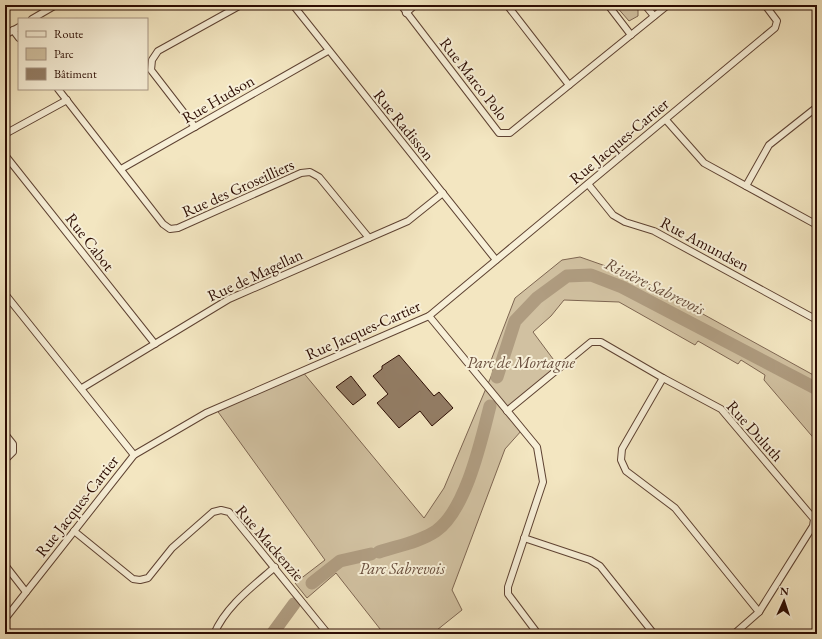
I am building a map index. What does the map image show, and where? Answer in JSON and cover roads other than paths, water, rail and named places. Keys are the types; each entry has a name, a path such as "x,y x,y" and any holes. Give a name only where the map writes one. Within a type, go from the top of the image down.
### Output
{"street":[{"path":"34,18 56,5"},
{"path":"195,127 151,70 152,60 158,51 241,5"},
{"name":"Rue Radisson","path":"294,5 328,51 496,260"},
{"name":"Rue Marco Polo","path":"400,5 499,133 510,133 668,5"},
{"path":"406,12 415,5"},
{"path":"507,5 569,85"},
{"path":"608,5 631,35"},
{"path":"645,5 654,16"},
{"name":"Rue Jacques-Cartier","path":"5,619 134,455 206,413 429,316 775,28 777,21 765,5"},
{"path":"5,35 18,28"},
{"path":"13,30 18,37"},
{"name":"Rue Hudson","path":"121,169 328,51"},
{"name":"Rue des Groseilliers","path":"59,90 163,224 170,229 178,228 301,173 310,172 319,177 369,238"},
{"path":"5,134 67,100"},
{"path":"746,186 769,145 817,107"},
{"path":"666,120 704,162 817,225"},
{"name":"Rue Cabot","path":"5,155 155,344"},
{"name":"Rue Amundsen","path":"588,184 613,215 625,222 654,231 817,320"},
{"name":"Rue de Magellan","path":"82,388 229,299 408,221 443,193"},
{"path":"5,294 82,388 134,455"},
{"path":"429,316 537,447 543,482 508,587 508,594 538,634"},
{"name":"Rue Duluth","path":"507,411 591,342 601,342 663,378 721,409 814,519 813,526 759,612 734,634"},
{"path":"663,378 622,449 621,460 626,471 674,508 759,612"},
{"path":"5,434 13,444 13,452 5,460"},
{"name":"Rue Mackenzie","path":"74,531 133,579 140,580 148,578 172,548 213,512 221,510 229,512 328,634"},
{"path":"524,538 590,560 600,566 654,634"},
{"path":"5,565 26,592"},
{"path":"214,634 224,616 234,604 275,567"}],"waterway":[{"name":"Rivière Sabrevois","path":"497,377 515,321 537,298 567,276 591,275 622,287 817,389"},
{"name":"Rivière Sabrevois","path":"379,552 430,535 447,521 456,508 471,474 490,406"},
{"name":"Rivière Sabrevois","path":"312,583 340,561 371,554"},
{"name":"Rivière Sabrevois","path":"272,634 294,604"}],"park label":[{"name":"Parc de Mortagne","path":"521,362"},
{"name":"Parc Sabrevois","path":"402,568"}]}
